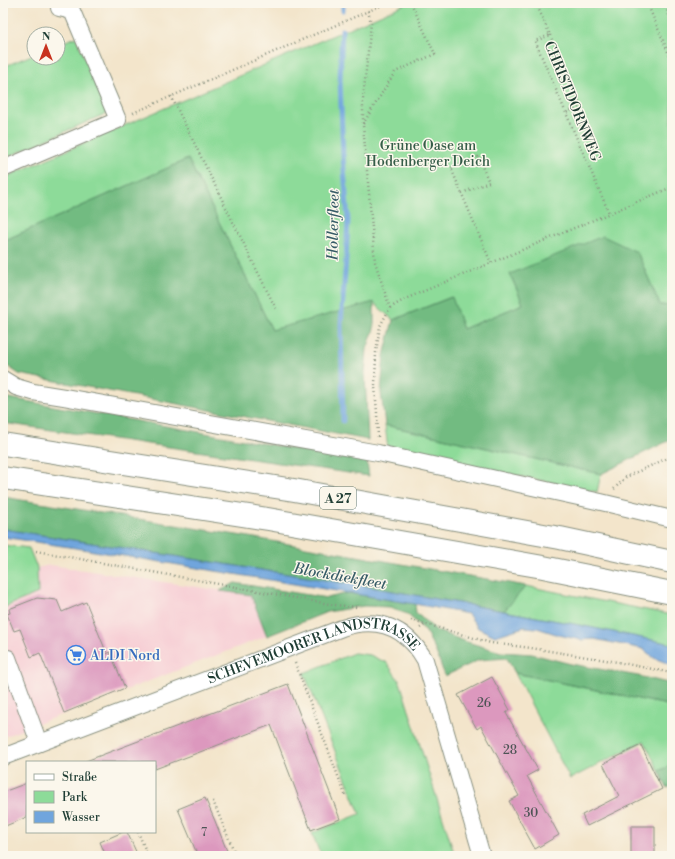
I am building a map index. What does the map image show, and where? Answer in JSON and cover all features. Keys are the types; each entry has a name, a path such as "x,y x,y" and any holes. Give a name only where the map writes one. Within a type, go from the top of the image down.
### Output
{"highway":[{"name":"A 27","path":"3,444 294,490 560,538 672,562"},
{"name":"A 27","path":"3,478 275,520 543,566 672,593"}],"street":[{"path":"3,169 118,120 72,11 59,8"},
{"path":"3,378 16,386 33,392 378,453 672,519"},
{"name":"SCHEVEMOORER LANDSTRASSE","path":"3,757 347,626 362,623 376,623 389,626 406,636 419,650 425,660 482,856"},
{"path":"8,658 39,743"}],"path":[{"path":"118,120 387,3"},
{"path":"363,125 395,72 435,54 411,3"},
{"name":"CHRISTDORNWEG","path":"536,3 550,35 535,41 609,213"},
{"path":"647,3 672,61"},
{"path":"664,3 672,22"},
{"path":"368,11 371,23 363,98 363,125 375,262 390,308"},
{"path":"550,35 581,106 566,113"},
{"path":"171,96 276,309"},
{"path":"462,193 489,182 478,157 451,168 491,263"},
{"path":"378,453 375,387 376,352 380,326 390,308 405,300 491,263 672,188"},
{"path":"601,502 626,477 672,456"},
{"path":"36,551 335,605 358,607"},
{"path":"409,619 491,643 612,661 672,673"},
{"path":"406,636 426,624"},
{"path":"289,648 346,797"},
{"path":"213,802 236,856"},
{"path":"138,833 148,856"}],"shaded area":[{"path":"50,565 251,595 267,636 3,737 3,608 38,593 37,568"}],"green space":[{"name":"Grüne Oase am Hodenberger Deich","path":"408,3 672,3 672,306 660,305 637,252 510,274 523,304 463,329 451,297 393,320 374,303 272,330 188,159 3,241 3,178"},
{"path":"76,37 107,113 3,159 3,67 26,57 26,66 66,66 66,41"},
{"path":"188,159 272,330 374,302 374,329 367,349 365,373 368,440 19,374 3,363 3,241"},
{"path":"603,236 637,252 660,305 672,306 672,439 601,474 385,425 381,392 384,356 393,320 452,297 463,329 523,304 510,274"},
{"path":"3,397 367,462 369,476 3,423"},
{"path":"385,425 601,474 597,492 388,449"},
{"path":"3,497 249,537 526,586 504,611 365,586 361,582 351,579 344,583 3,529"},
{"path":"3,545 29,548 37,568 38,593 3,608"},
{"path":"235,583 327,598 348,593 415,604 416,613 437,631 467,642 501,652 532,654 571,664 638,676 672,684 672,706 515,673 507,658 479,660 445,676 436,652 425,630 407,614 390,607 364,606 327,612 267,636 251,595 220,591"},
{"path":"526,586 672,615 672,644 504,611"},
{"path":"354,653 370,655 387,663 400,682 455,856 328,856 319,851 312,833 360,814 304,673"},
{"path":"515,673 672,706 672,765 659,771 644,741 570,779"},
{"path":"672,765 672,786 667,788 659,771"}],"water":[{"path":"3,529 344,583 351,579 361,582 365,586 569,623 672,644 672,665 654,658 643,649 594,639 581,640 537,628 524,627 495,636 478,628 468,614 415,604 3,537"}],"building":[{"name":"ALDI Nord","path":"37,598 57,600 62,612 86,602 107,654 110,652 125,688 64,713 40,653 31,657 20,629 14,631 7,614 10,613 9,609"},
{"path":"492,677 510,710 506,713 538,770 527,776 559,835 535,849 509,801 519,796 481,726 477,729 458,695"},
{"path":"288,684 340,819 311,830 271,725 156,769 156,761 86,761"},
{"path":"641,745 662,789 587,826 582,815 619,796 603,764"},
{"path":"26,783 26,817 3,827 3,792"},
{"path":"205,798 229,856 198,856 178,809"},
{"path":"631,826 655,826 655,856 631,856"},
{"path":"121,833 127,833 138,856 106,856 100,842"}],"waterway":[{"name":"Hollerfleet","path":"343,3 343,10"},
{"name":"Hollerfleet","path":"342,30 340,80 343,156 348,220 341,324 343,421"}],"place":[{"name":"ALDI Nord","path":"76,655"}],"water label":[{"name":"Blockdiekfleet","path":"340,576"}]}
